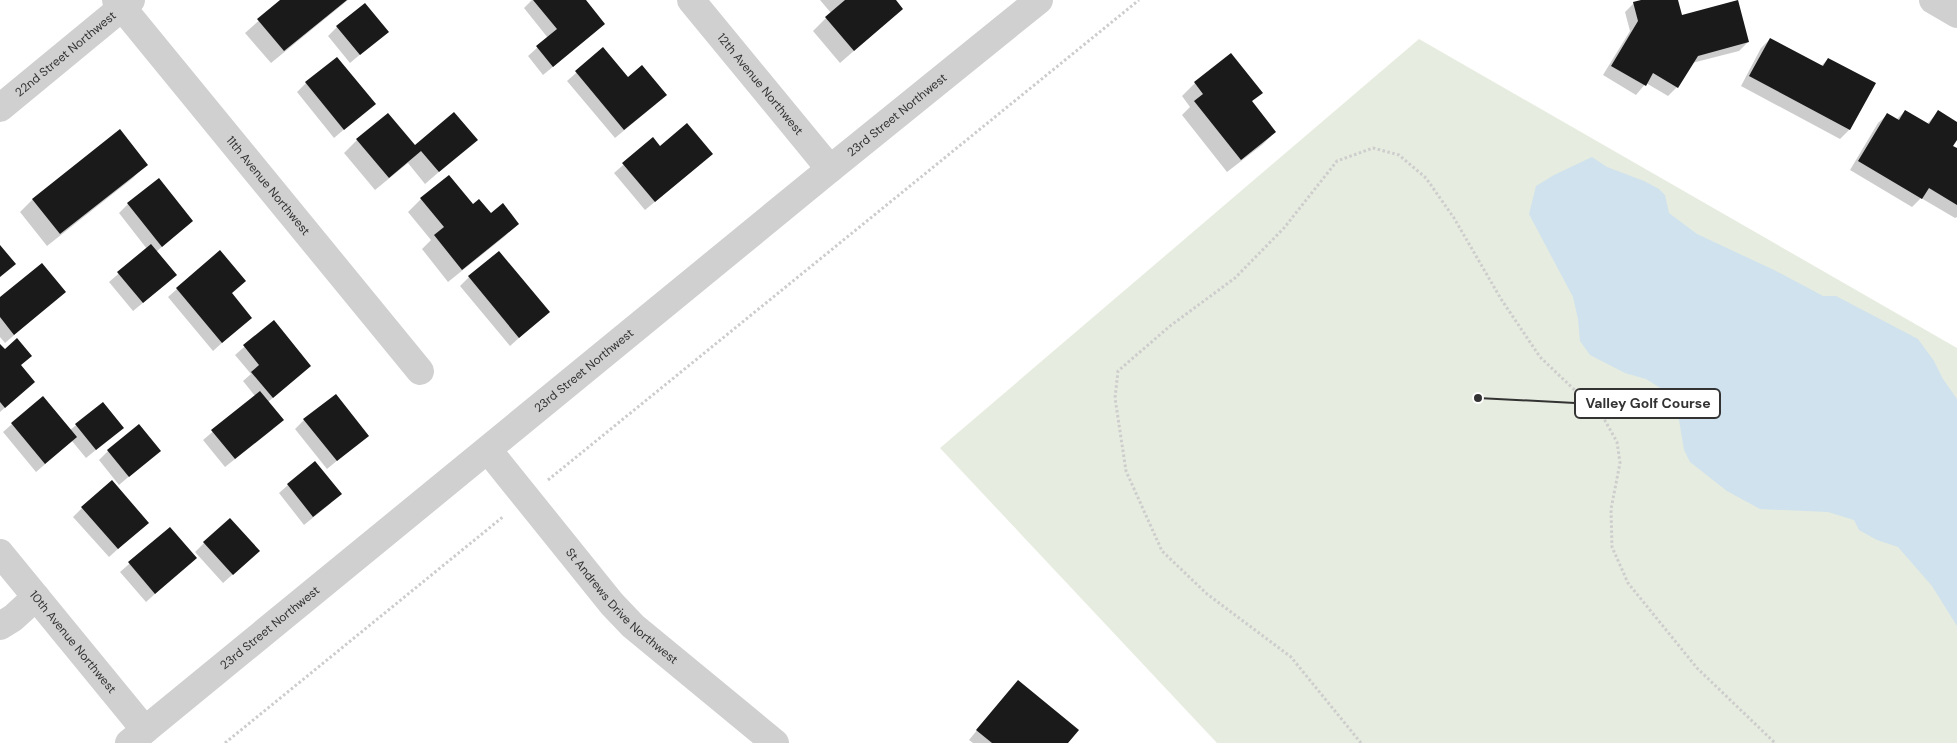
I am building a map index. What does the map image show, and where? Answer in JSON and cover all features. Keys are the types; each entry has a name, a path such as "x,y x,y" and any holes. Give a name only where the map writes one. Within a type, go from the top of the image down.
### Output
{"street":[{"name":"12th Avenue Northwest","path":"691,0 830,168"},
{"name":"23rd Street Northwest","path":"137,737 830,168 1039,0"},
{"path":"1933,0 1957,14"},
{"name":"22nd Street Northwest","path":"0,108 123,2"},
{"name":"11th Avenue Northwest","path":"123,2 420,371"},
{"name":"St Andrews Drive Northwest","path":"488,450 612,604 633,626 775,743"},
{"name":"10th Avenue Northwest","path":"0,553 36,597 137,737"},
{"path":"0,626 13,618 36,597"}],"path":[{"path":"225,743 1139,0"},
{"path":"1361,743 1291,657 1207,594 1162,551 1126,472 1115,398 1118,371 1170,326 1235,278 1284,228 1337,161 1373,148 1399,155 1426,178 1454,218 1501,299 1540,356 1603,417 1617,442 1620,463 1611,509 1612,546 1628,582 1697,668 1775,743"}],"shaded area":[{"path":"1419,39 1957,348 1957,743 1217,743 940,448"}],"water":[{"path":"1592,157 1607,167 1644,181 1659,189 1665,195 1669,213 1697,234 1774,270 1823,296 1836,296 1918,339 1957,399 1957,626 1932,586 1898,547 1877,540 1859,530 1854,520 1828,512 1760,509 1727,491 1690,462 1684,450 1673,396 1646,379 1625,373 1590,355 1580,341 1573,297 1529,214 1536,186"}],"building":[{"path":"280,0 347,0 284,51 257,19"},
{"path":"533,0 586,0 605,24 553,67 536,46 557,29"},
{"path":"845,0 896,0 903,9 854,51 825,17"},
{"path":"1641,0 1678,0 1682,15 1738,0 1749,42 1698,56 1678,88 1653,73 1646,86 1611,66 1638,21 1633,2"},
{"path":"365,3 389,32 360,55 336,26"},
{"path":"1770,38 1823,66 1828,58 1876,83 1850,130 1749,76"},
{"path":"603,47 628,77 642,65 667,95 624,130 575,71"},
{"path":"1231,53 1263,93 1252,101 1276,132 1241,160 1194,101 1203,94 1194,82"},
{"path":"337,57 376,104 344,130 305,82"},
{"path":"1905,110 1929,124 1938,110 1957,122 1957,140 1953,146 1957,148 1957,205 1929,188 1922,199 1858,161 1887,113 1899,120"},
{"path":"454,112 478,140 439,172 421,151 389,178 356,139 388,113 415,145"},
{"path":"687,123 713,154 655,202 622,163 653,137 660,146"},
{"path":"120,129 148,165 60,234 32,199"},
{"path":"449,175 473,204 479,199 491,213 503,203 519,224 462,270 434,235 444,227 420,198"},
{"path":"159,178 193,221 162,247 127,203"},
{"path":"151,244 177,275 143,303 117,272"},
{"path":"0,245 16,264 0,277"},
{"path":"220,250 246,281 232,293 252,318 222,343 176,288"},
{"path":"499,251 550,312 519,338 468,276"},
{"path":"42,263 66,292 14,335 0,317 0,297"},
{"path":"274,320 311,366 273,398 251,372 259,365 243,345"},
{"path":"17,338 32,356 21,365 35,382 5,408 0,402 0,344 5,349"},
{"path":"260,391 284,420 235,459 211,430"},
{"path":"336,394 369,436 337,461 303,419"},
{"path":"43,396 77,437 45,464 11,423"},
{"path":"103,402 124,428 96,450 75,424"},
{"path":"139,424 161,451 129,477 107,450"},
{"path":"315,461 342,494 313,517 287,484"},
{"path":"112,480 149,523 118,549 81,507"},
{"path":"230,518 260,551 233,575 203,542"},
{"path":"170,527 197,558 155,594 128,562"},
{"path":"1018,680 1079,730 1068,743 992,743 976,730"}],"place":[{"name":"Valley Golf Course","path":"1478,398"}]}
